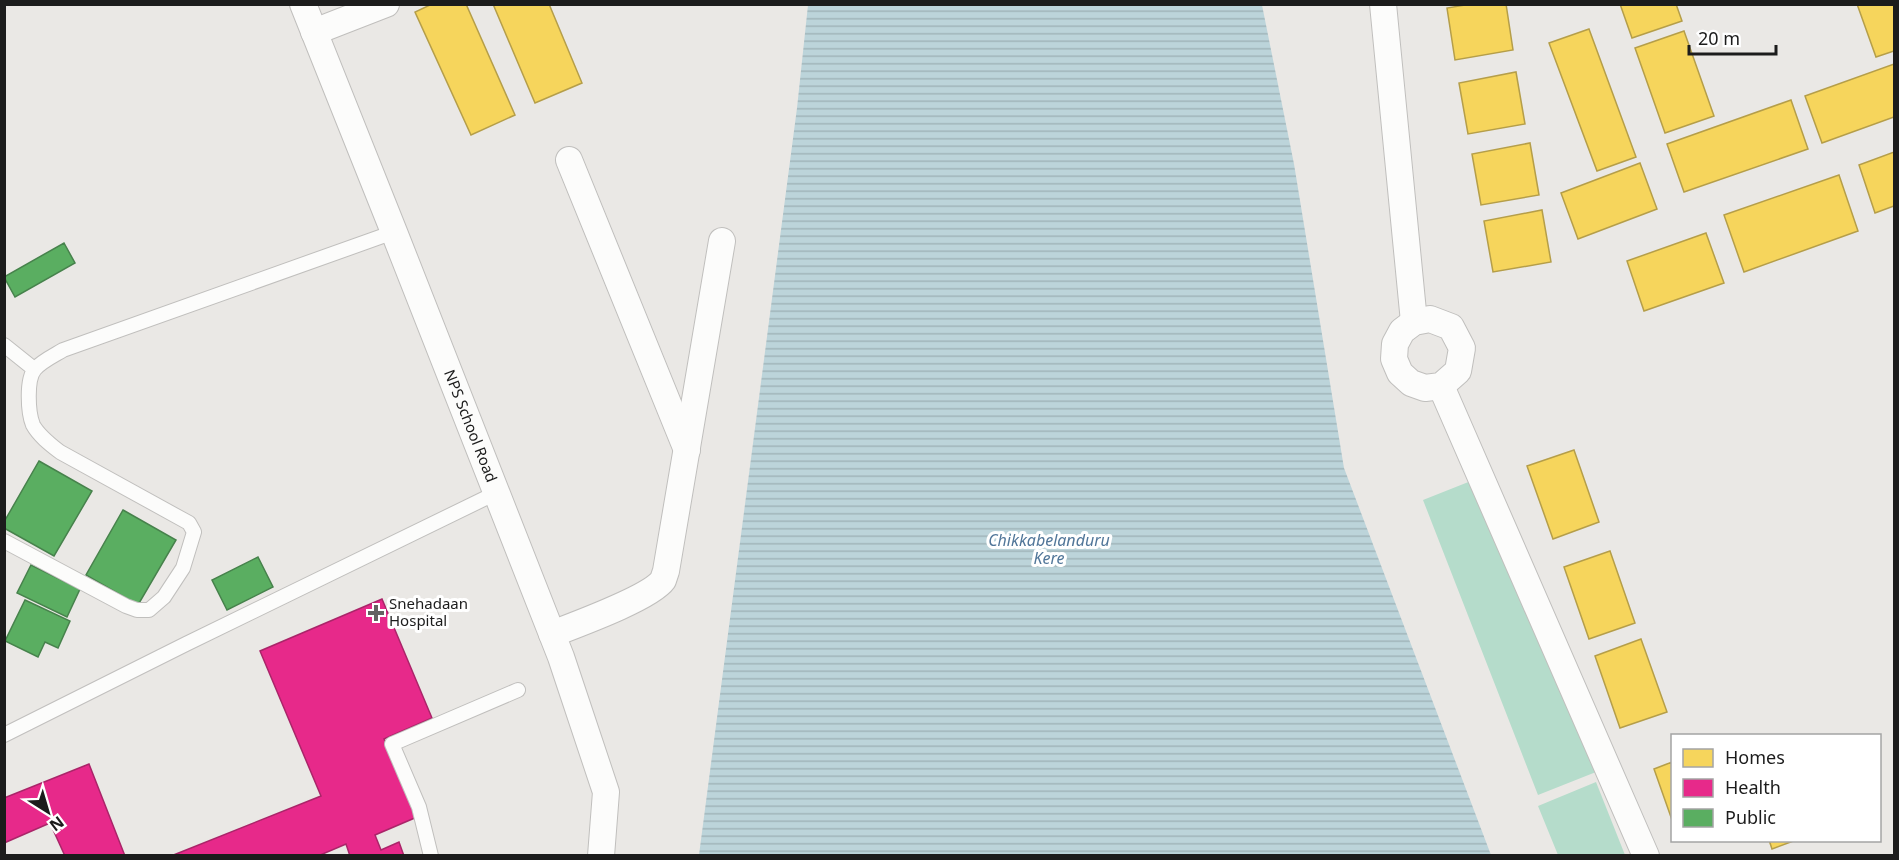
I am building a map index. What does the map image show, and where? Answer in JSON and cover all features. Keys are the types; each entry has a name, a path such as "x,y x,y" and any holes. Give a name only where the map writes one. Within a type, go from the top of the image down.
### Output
{"street":[{"name":"NPS School Road","path":"303,4 552,634 606,792 601,855"},
{"path":"314,32 386,4"},
{"path":"1383,4 1414,322"},
{"path":"569,160 687,450"},
{"path":"552,634 615,609 650,591 662,581 666,571 722,241"},
{"path":"1430,319 1451,327 1462,348 1458,371 1441,386 1425,388 1411,383 1400,373 1394,360 1395,344 1402,332 1414,322 1430,319"},
{"path":"1441,386 1646,855"}],"lane":[{"path":"4,541 126,606 137,610 149,610 164,597 183,568 194,532 189,523 60,452 48,442 34,426 29,409 29,388 34,369 63,350 394,232"},
{"path":"4,345 34,369"},
{"path":"4,735 496,492"},
{"path":"431,855 419,807 392,744 518,690"}],"green space":[{"path":"1481,477 1596,772 1538,795 1423,500"},
{"path":"1596,782 1625,855 1558,855 1538,806"}],"water":[{"name":"Chikkabelanduru Kere","path":"808,5 1262,5 1294,164 1344,468 1491,855 699,855 797,108"}],"building: Homes":[{"path":"432,4 466,4 515,115 471,135 415,12"},
{"path":"493,4 549,4 582,83 535,103"},
{"path":"1471,4 1506,4 1513,50 1455,60 1447,8"},
{"path":"1620,4 1676,4 1682,21 1632,38"},
{"path":"1857,4 1894,4 1894,51 1876,57"},
{"path":"1589,29 1636,157 1597,171 1549,43"},
{"path":"1684,31 1714,116 1665,133 1635,48"},
{"path":"1894,64 1894,117 1822,143 1805,96"},
{"path":"1516,72 1525,124 1468,134 1459,83"},
{"path":"1791,100 1808,149 1684,192 1667,144"},
{"path":"1530,143 1539,195 1481,205 1472,154"},
{"path":"1894,152 1894,206 1875,213 1859,165"},
{"path":"1640,163 1657,209 1578,239 1561,193"},
{"path":"1839,175 1858,231 1744,272 1724,215"},
{"path":"1542,210 1551,262 1493,272 1484,221"},
{"path":"1706,233 1724,283 1644,311 1627,261"},
{"path":"1574,450 1599,522 1553,539 1527,466"},
{"path":"1610,551 1635,623 1589,639 1564,567"},
{"path":"1641,639 1667,712 1620,728 1595,656"},
{"path":"1671,762 1671,817 1654,769"},
{"path":"1770,842 1791,842 1772,849"}],"building: Health":[{"path":"382,599 432,718 384,739 417,817 375,835 381,850 399,842 404,856 350,856 346,844 318,856 171,856 321,796 260,651"},
{"path":"89,764 125,856 65,856 50,823 4,843 4,798"}],"building: Public":[{"path":"64,243 75,263 15,297 4,277"},
{"path":"39,461 92,491 54,556 4,528 4,522"},
{"path":"123,510 176,540 138,605 86,575"},
{"path":"258,557 273,587 227,610 212,580"},
{"path":"31,565 80,589 67,617 17,593"},
{"path":"25,600 70,621 58,648 45,642 38,657 5,641"}],"place":[{"name":"Snehadaan Hospital","path":"376,613"}]}
